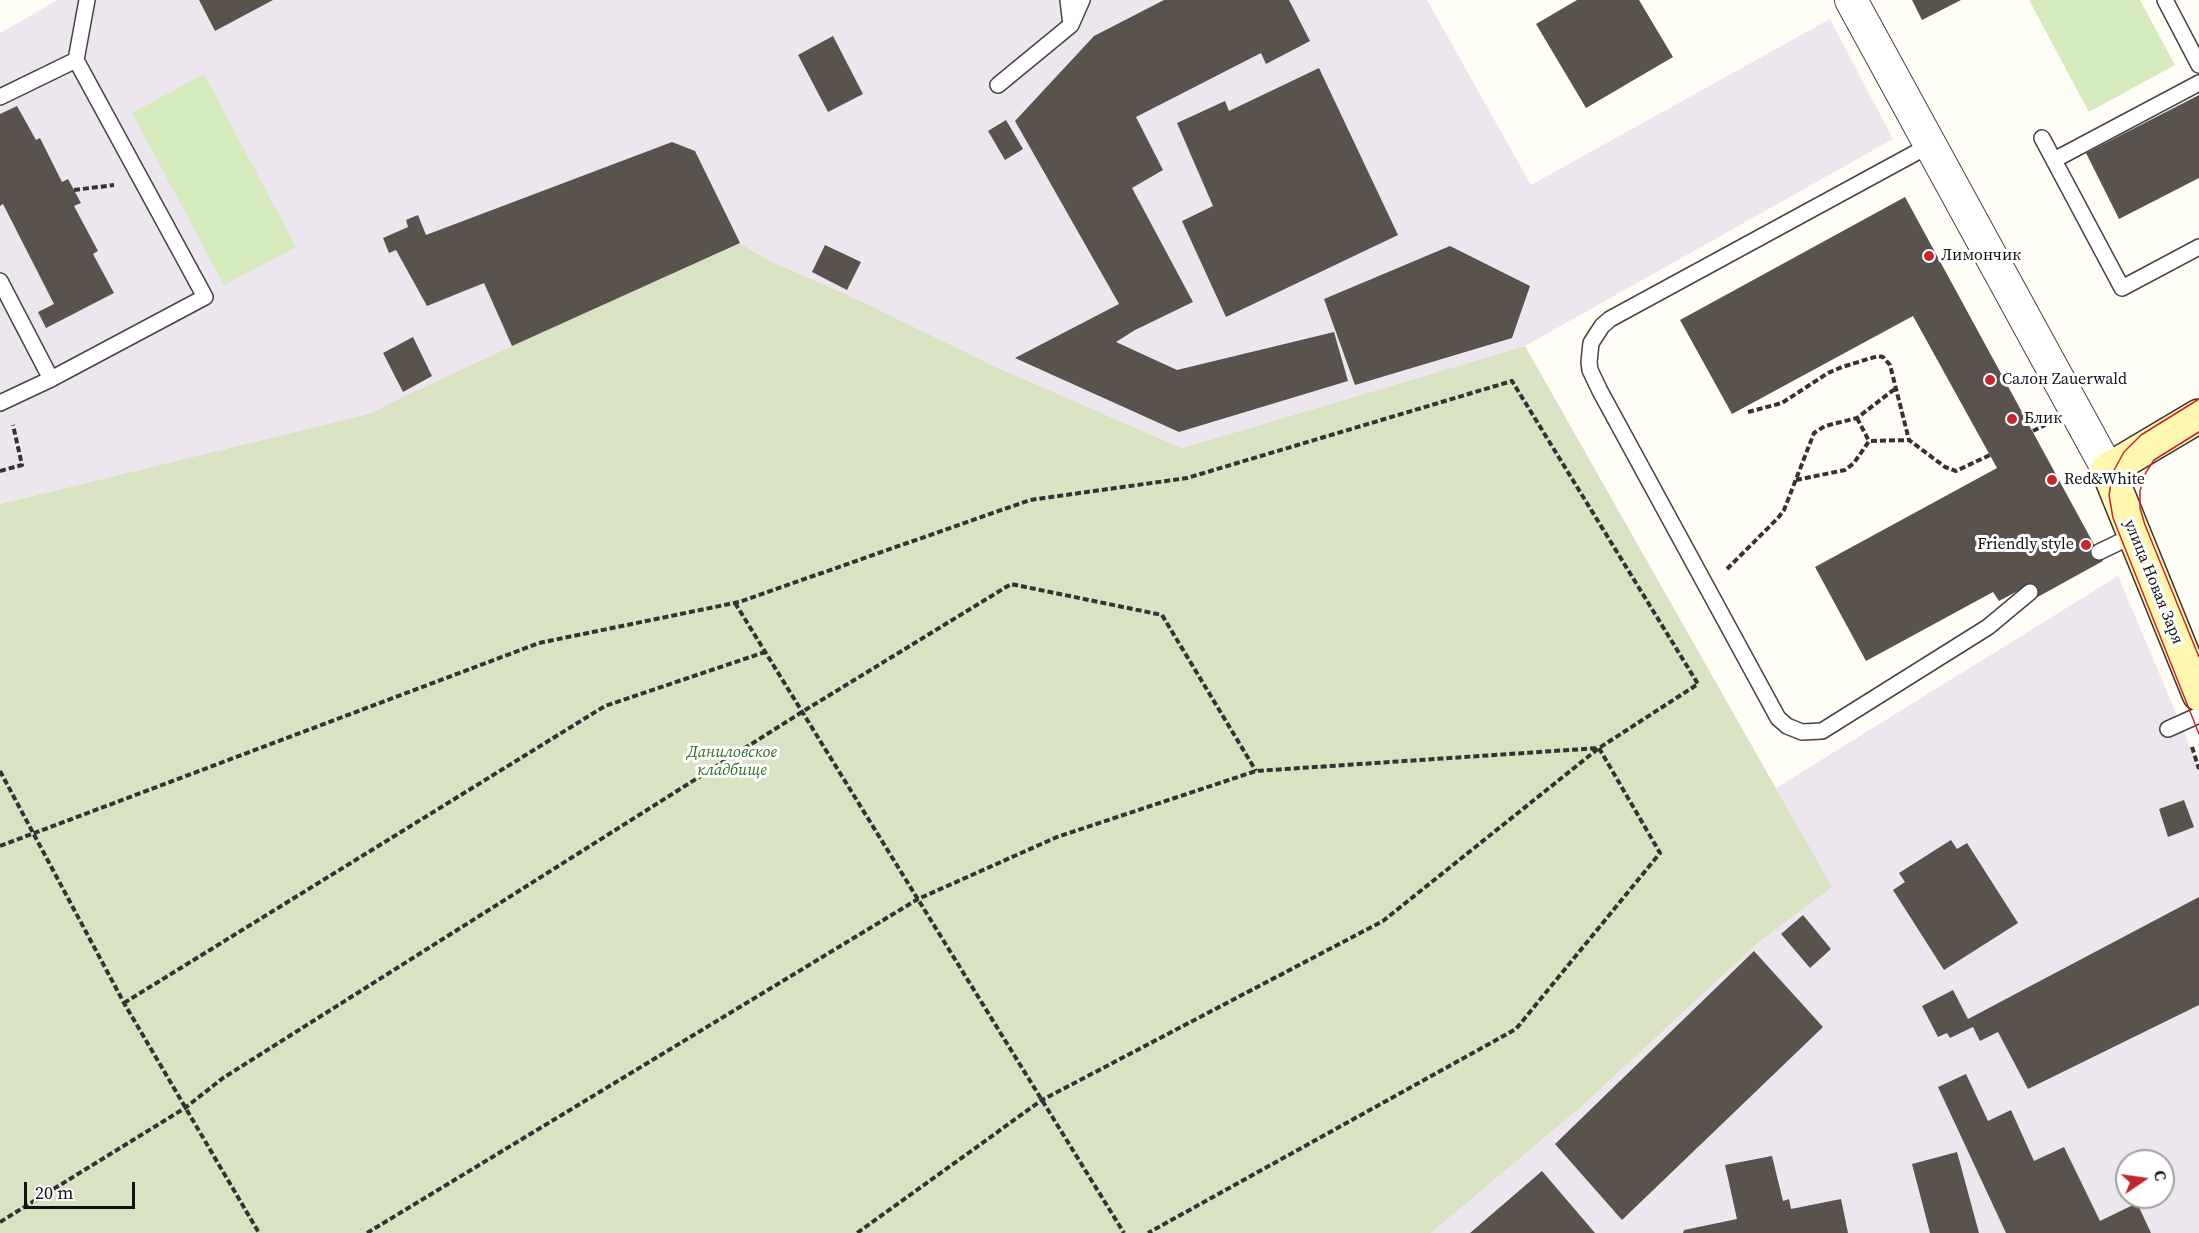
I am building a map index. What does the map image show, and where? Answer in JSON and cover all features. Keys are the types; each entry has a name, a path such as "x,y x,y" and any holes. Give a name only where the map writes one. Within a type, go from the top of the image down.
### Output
{"street":[{"path":"1851,0 2108,470 2199,416"},
{"name":"улица Новая Заря","path":"2108,470 2199,694"}],"lane":[{"path":"3,402 205,297 76,60 87,0"},
{"path":"1068,0 1071,26"},
{"path":"998,85 1071,26 1082,0"},
{"path":"2165,0 2199,65"},
{"path":"0,96 76,60"},
{"path":"2054,160 2199,83"},
{"path":"2043,138 2122,288 2199,247"},
{"path":"1930,145 1617,315 1602,326 1592,343 1589,362 1593,378 1707,588 1778,718 1787,726 1812,733 1822,731 1988,627 2030,592"},
{"path":"0,281 51,379"},
{"path":"2099,552 2134,535"},
{"path":"2168,729 2199,715"}],"path":[{"path":"1748,412 1782,403 1828,373 1878,356 1883,357 1890,365 1909,440"},
{"path":"0,846 539,643 735,603 1030,500 1187,478 1512,381 1698,684 1599,748 1383,921 1042,1100 857,1233"},
{"path":"1707,588 1778,518 1787,502 1814,433 1825,426 1857,418 1896,388"},
{"path":"0,471 22,465 3,402"},
{"path":"1857,418 1869,441"},
{"path":"1869,441 1909,440 1945,466 1956,471 1990,455"},
{"path":"1796,480 1845,470 1854,463 1869,441"},
{"path":"0,1222 185,1108 223,1078 802,712 1011,584 1162,615 1256,771"},
{"path":"735,603 1124,1233"},
{"path":"124,1003 606,706 765,652"},
{"path":"368,1233 918,899 1057,837 1256,771 1599,748"},
{"path":"1148,1233 1516,1029 1660,853 1599,748"},
{"path":"0,771 124,1003 260,1233"}],"shaded area":[{"path":"58,0 1427,0 1531,185 1830,19 1893,139 1525,346 1182,448 996,367 863,302 766,259 740,243 512,346 372,413 0,504 0,33"},
{"path":"2118,576 2199,767 2199,1233 1431,1233 1581,1107 1759,942 1831,887 1776,788"}],"green space":[{"path":"2029,0 2140,0 2175,65 2089,112"},
{"path":"204,74 296,247 224,285 132,113"},
{"name":"Даниловское кладбище","path":"740,243 766,259 863,302 996,367 1182,448 1525,346 1832,887 1759,942 1581,1107 1431,1233 0,1233 0,504 372,413 512,346"}],"building":[{"path":"199,0 273,0 215,31"},
{"path":"1164,0 1289,0 1310,41 1266,64 1261,53 1136,117 1163,170 1132,188 1193,302 1135,330 1116,342 1177,370 1334,332 1348,381 1179,432 1015,358 1119,304 1015,121 1094,36"},
{"path":"1577,0 1639,0 1673,57 1586,108 1536,24"},
{"path":"1912,0 1961,0 1922,20"},
{"path":"833,36 863,94 828,112 798,55"},
{"path":"1319,68 1398,235 1226,317 1182,221 1213,206 1177,123 1225,101 1229,111"},
{"path":"2199,95 2199,178 2119,219 2086,153"},
{"path":"17,106 36,140 40,138 62,182 68,179 81,203 74,206 98,251 93,254 114,293 46,328 38,312 54,304 3,204 0,206 0,114"},
{"path":"1006,120 1023,149 1005,160 988,131"},
{"path":"672,142 695,151 740,243 512,346 484,283 427,306 396,250 389,253 383,238 408,227 406,220 418,215 426,235"},
{"path":"1905,197 2103,561 2034,599 2027,586 1999,601 1993,592 1866,661 1815,567 1997,468 1913,316 1732,414 1680,320"},
{"path":"825,245 861,262 847,290 812,272"},
{"path":"1450,246 1530,286 1512,338 1355,385 1324,299"},
{"path":"413,337 432,376 403,392 383,353"},
{"path":"2184,800 2194,827 2168,837 2159,809"},
{"path":"1951,840 1957,849 1967,843 2018,923 1944,970 1893,890 1905,882 1899,873"},
{"path":"2199,897 2199,1005 2028,1089 1998,1032 1980,1041 1973,1027 1950,1038 1947,1033 1938,1037 1922,1006 1953,990 1968,1019"},
{"path":"1803,915 1831,949 1810,968 1781,934"},
{"path":"1754,951 1823,1027 1622,1220 1555,1144"},
{"path":"1966,1074 1988,1121 2011,1110 2034,1161 2064,1147 2100,1221 2125,1209 2140,1209 2151,1233 2006,1233 1938,1087"},
{"path":"1957,1152 1979,1233 1930,1233 1912,1164"},
{"path":"1772,1156 1783,1201 1789,1199 1791,1209 1841,1199 1848,1233 1683,1233 1684,1230 1737,1219 1725,1165"},
{"path":"1542,1171 1595,1233 1470,1233"}],"tram line":[{"path":"2199,399 2141,435 2124,452 2113,472 2109,495 2113,518 2199,734"},
{"path":"2199,432 2154,460 2145,474 2140,491 2140,508 2145,525 2199,657"}],"place":[{"name":"Лимончик","path":"1929,256"},
{"name":"Салон Zauerwald","path":"1990,380"},
{"name":"Блик","path":"2012,419"},
{"name":"Red&White","path":"2052,480"},
{"name":"Friendly style","path":"2086,545"}]}
